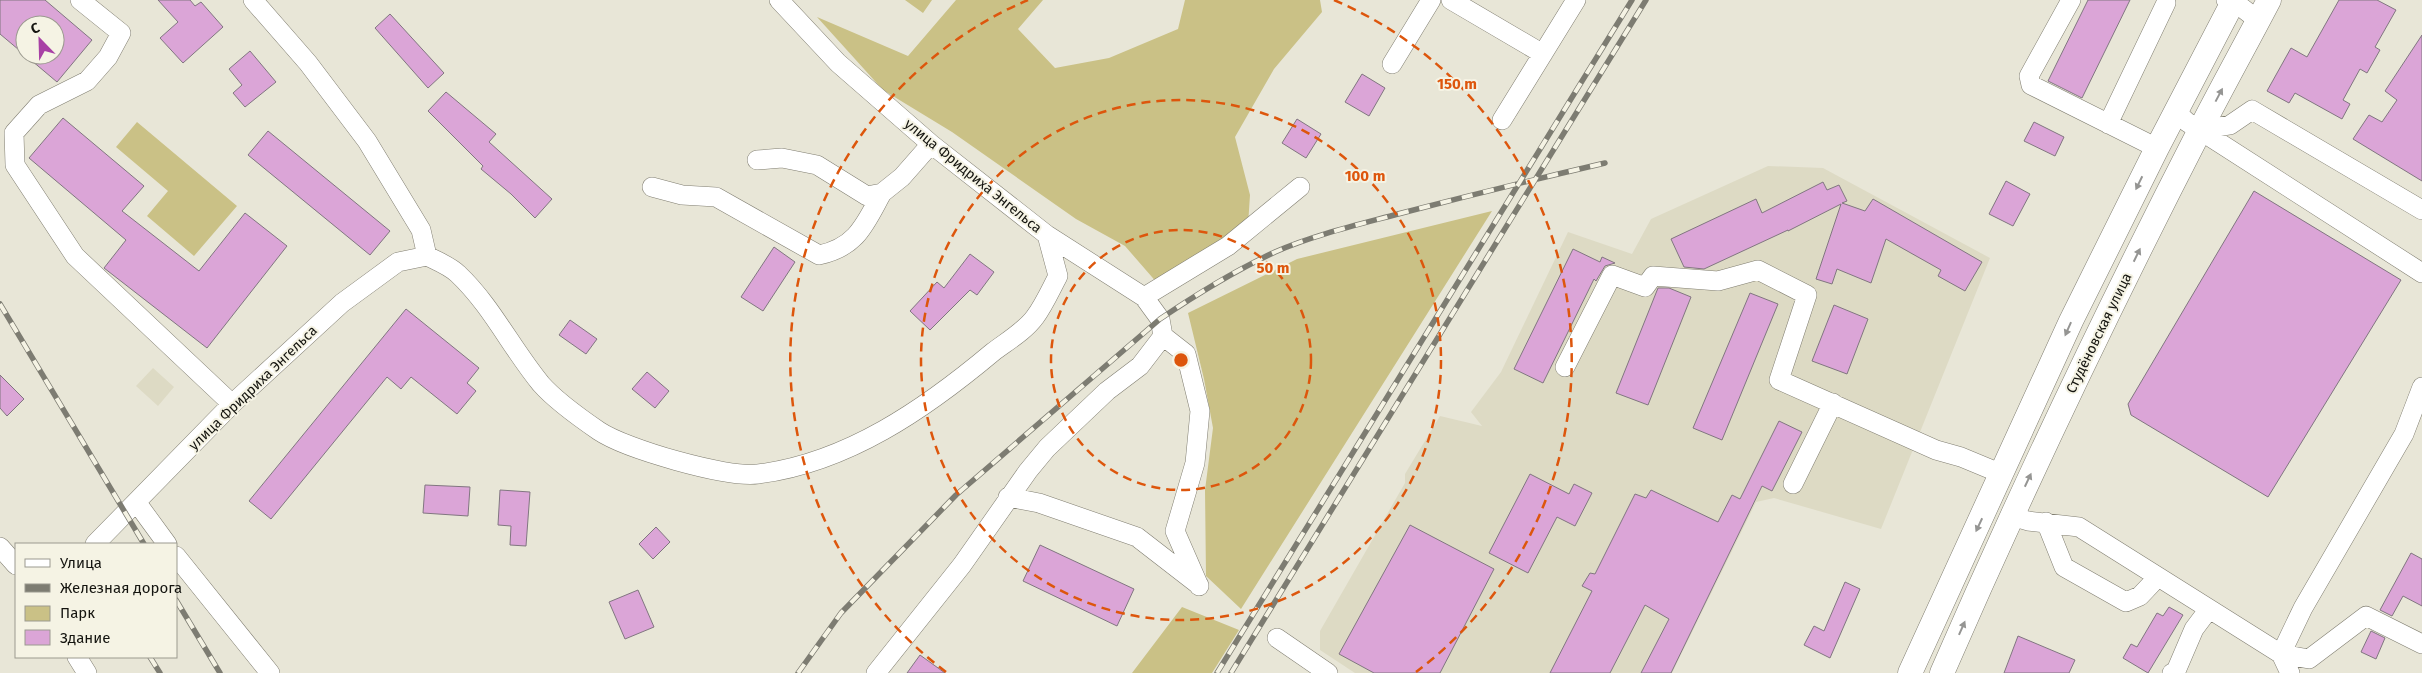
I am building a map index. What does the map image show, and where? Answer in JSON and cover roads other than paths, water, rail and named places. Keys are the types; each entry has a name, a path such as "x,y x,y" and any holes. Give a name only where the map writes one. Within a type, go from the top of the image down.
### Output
{"main road":[{"name":"Студёновская улица","path":"1910,673 2071,321 2231,1"},
{"name":"Студёновская улица","path":"1942,673 2011,516 2200,130 2263,10"}],"street":[{"path":"80,0 121,33 108,57 87,82 39,105 14,133 15,165 75,256 232,404"},
{"path":"253,0 308,63 367,141 421,230 427,256"},
{"name":"улица Фридриха Энгельса","path":"96,543 232,404 342,303 398,262 427,256 457,273 487,309 512,348 543,386 600,432 641,451 720,470 755,475 799,467 852,447 906,417 956,382 1035,318 1058,276 1047,235 932,144 838,63 779,0"},
{"path":"1392,64 1431,0"},
{"path":"1451,0 1544,54"},
{"path":"1502,120 1576,0"},
{"path":"2071,0 2028,76 2031,86 2157,148"},
{"path":"2108,124 2165,1"},
{"path":"2231,1 2263,10"},
{"path":"2200,130 2230,125 2252,110 2422,210"},
{"path":"2176,112 2200,130 2422,273"},
{"path":"652,187 682,195 716,197 819,255 838,251 857,236 882,193 902,177 932,144"},
{"path":"758,160 782,158 817,165 867,196 882,193"},
{"path":"1144,297 1228,246 1300,187"},
{"path":"1008,497 1039,503 1137,537 1199,586 1175,531 1195,463 1200,411 1186,354 1163,336 1160,319 1144,297 1047,235"},
{"path":"1565,367 1612,275 1645,287 1653,276 1718,281 1758,270 1807,295 1779,380 1936,450 1961,456 2002,474"},
{"path":"876,673 962,564 1008,497 1047,448 1107,391 1140,366 1163,336"},
{"path":"2281,654 2303,608 2404,434 2422,387"},
{"path":"1794,484 1833,403"},
{"path":"137,503 166,543"},
{"path":"2011,516 2079,527 2157,578 2281,654 2309,659 2366,616 2422,644"},
{"path":"2046,522 2064,568 2126,602 2140,596 2157,578"},
{"path":"0,547 15,563"},
{"path":"178,558 270,673"},
{"path":"2172,673 2176,671 2194,629 2209,609"},
{"path":"1277,638 1328,673"},
{"path":"2281,654 2290,673"},
{"path":"78,658 87,673"}],"railway":[{"path":"1217,673 1632,0"},
{"path":"1231,673 1646,0"},
{"path":"798,673 841,613 956,495 1160,319 1188,301 1260,259 1305,240 1424,207 1605,163"},
{"path":"0,304 143,543"},
{"path":"178,603 220,673"},
{"path":"151,658 160,673"}]}
